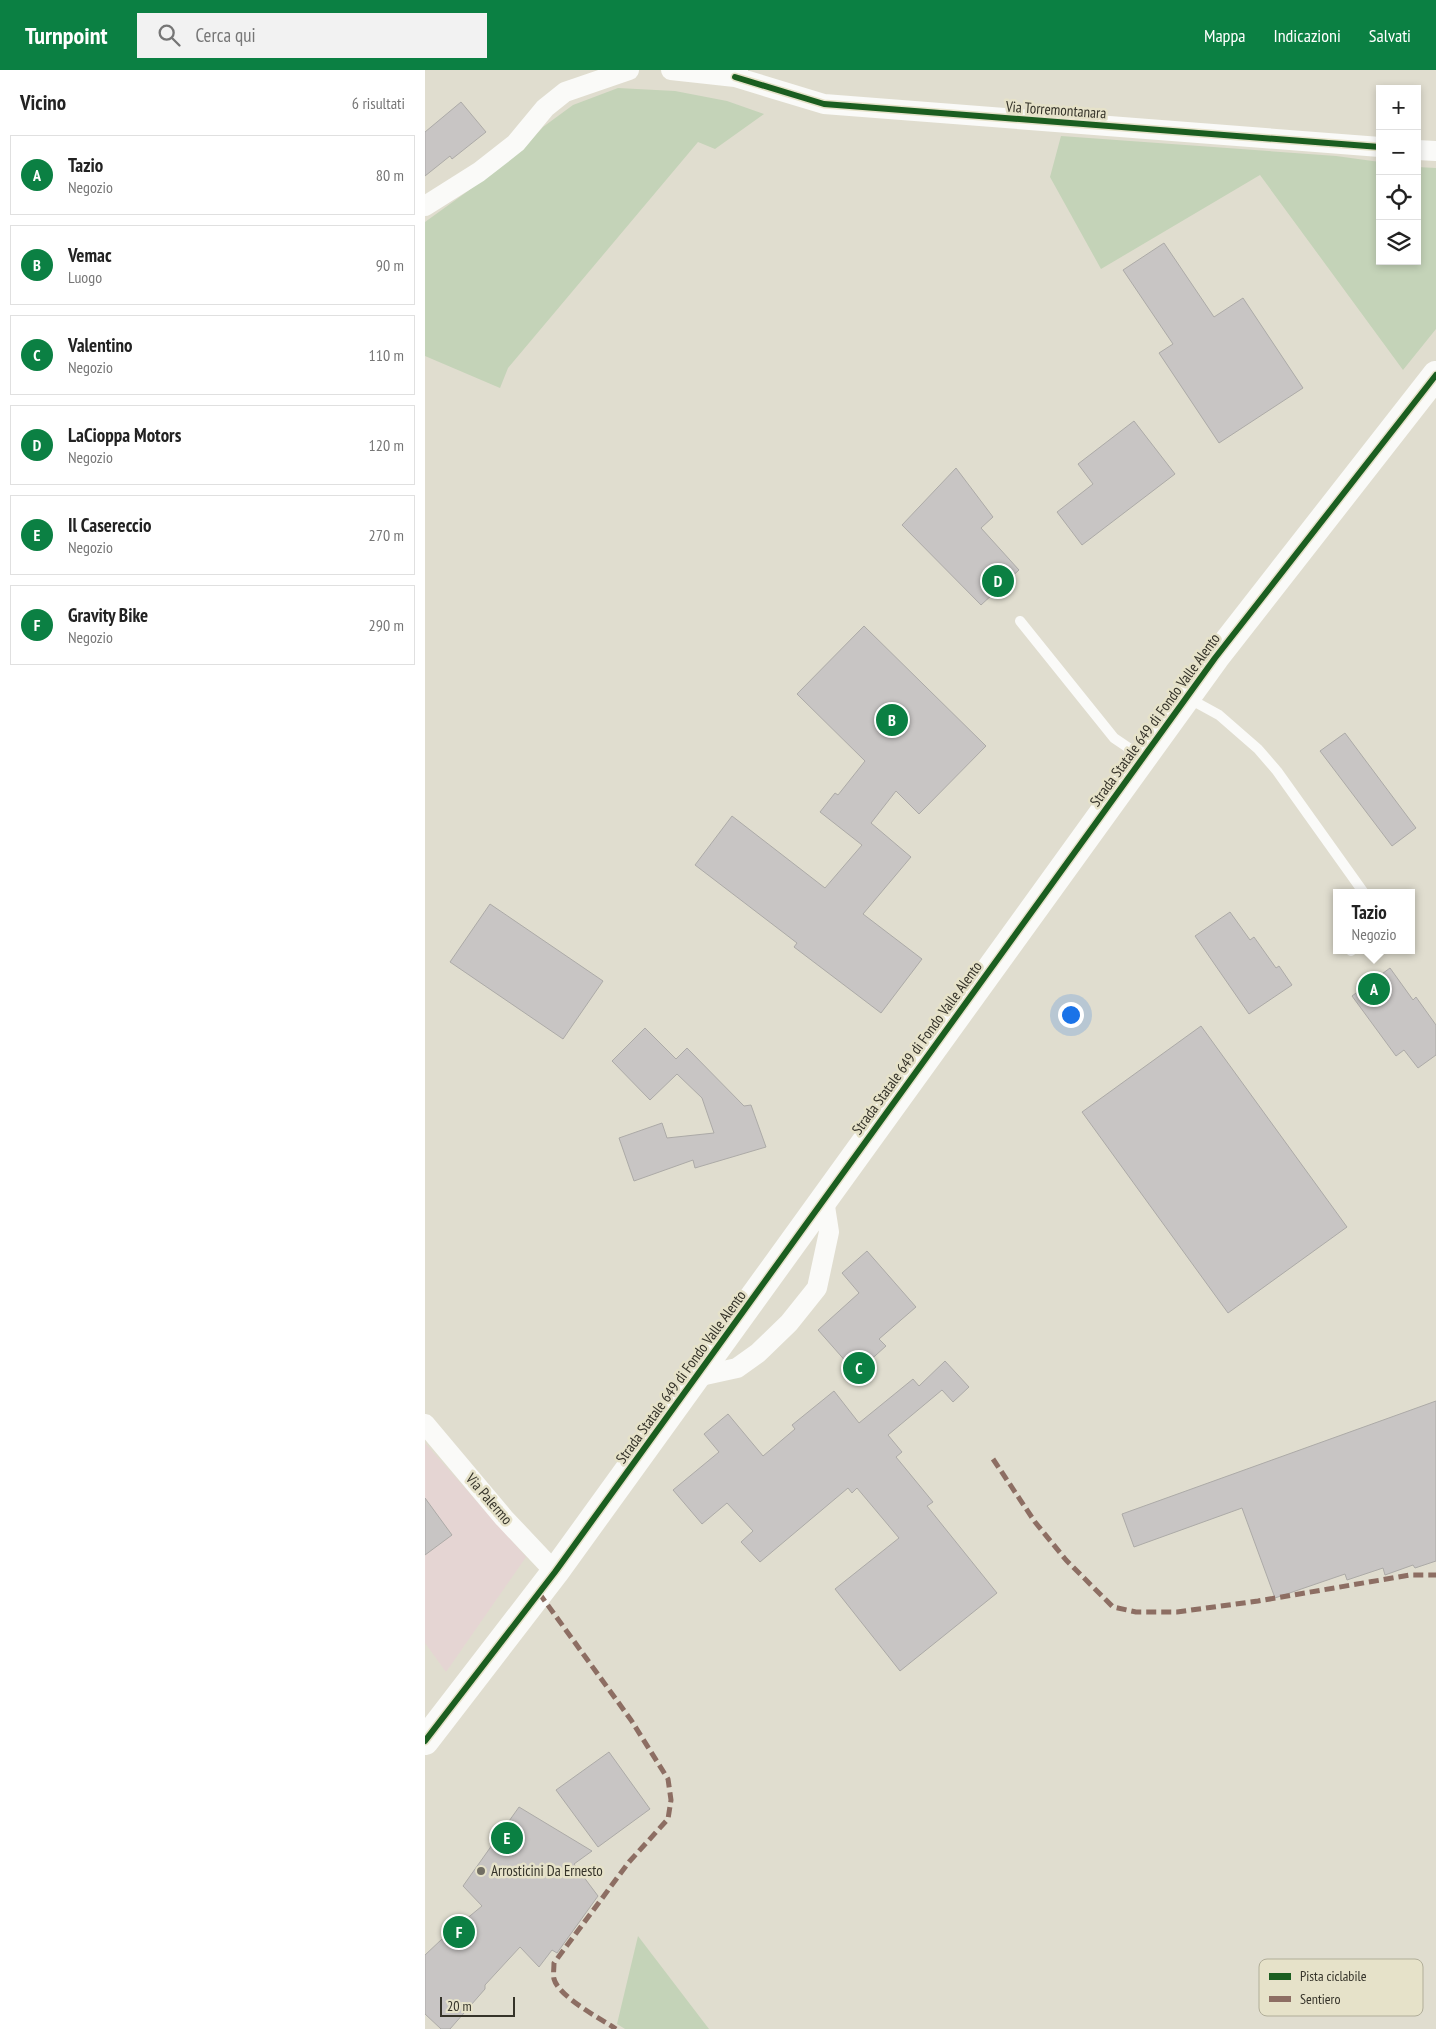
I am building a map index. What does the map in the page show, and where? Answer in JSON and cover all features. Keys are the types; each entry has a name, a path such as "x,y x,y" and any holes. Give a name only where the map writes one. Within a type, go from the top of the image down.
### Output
{"main road":[{"name":"Strada Statale 649 di Fondo Valle Alento","path":"425,1741 555,1572 1187,697 1436,375"}],"street":[{"path":"425,206 479,172 516,143 545,108 565,92 629,70"},
{"name":"Via Torremontanara","path":"671,70 736,74 824,104 1376,147"},
{"path":"1421,150 1436,151"},
{"path":"696,1377 737,1368 758,1353 789,1323 817,1288 829,1232 824,1200"},
{"name":"Via Palermo","path":"425,1424 504,1518 555,1572"}],"lane":[{"path":"1020,621 1114,738 1143,757"},
{"path":"1187,697 1219,715 1258,748 1277,771 1361,889"}],"shaded area":[{"path":"425,1443 526,1557 446,1672 425,1643"}],"green space":[{"path":"618,88 675,91 727,101 764,114 715,149 698,142 508,368 500,388 425,356 425,222 524,148 543,127 573,105"},
{"path":"1061,136 1336,156 1376,161 1376,265 1421,265 1421,167 1436,168 1436,329 1403,370 1260,175 1101,269 1050,177"},
{"path":"638,1936 709,2029 625,2029 617,2024"}],"building":[{"path":"461,102 486,132 452,159 450,156 425,176 425,132"},
{"path":"1164,243 1214,317 1243,298 1303,388 1219,443 1159,353 1173,344 1123,270"},
{"path":"1134,421 1175,474 1082,545 1057,512 1093,484 1078,464"},
{"path":"956,468 993,517 981,528 1019,570 981,605 902,525"},
{"path":"864,626 986,746 919,814 896,791 871,823 911,857 863,914 922,959 881,1013 794,947 797,943 695,865 732,816 825,888 862,845 820,812 835,793 838,795 865,761 797,694"},
{"path":"1345,733 1416,828 1392,846 1320,751"},
{"path":"490,904 603,981 563,1039 450,962"},
{"path":"1230,912 1250,940 1254,937 1276,968 1279,966 1292,985 1249,1014 1195,936"},
{"path":"1390,968 1413,1000 1416,997 1436,1025 1436,1055 1418,1068 1404,1050 1396,1056 1352,996"},
{"path":"1201,1026 1347,1227 1228,1313 1082,1112"},
{"path":"645,1028 676,1059 687,1048 744,1106 751,1105 766,1147 695,1168 693,1160 634,1181 619,1138 662,1123 667,1138 714,1133 702,1098 677,1074 650,1100 612,1061"},
{"path":"867,1251 916,1307 879,1339 886,1346 856,1373 818,1330 859,1293 842,1273"},
{"path":"945,1361 969,1387 953,1402 942,1390 888,1435 902,1452 896,1457 933,1502 927,1506 997,1593 900,1671 835,1589 899,1538 857,1488 852,1493 848,1488 760,1562 741,1542 753,1531 727,1503 702,1524 673,1490 719,1452 704,1434 728,1414 763,1456 795,1429 792,1425 834,1391 859,1423 913,1379 919,1386"},
{"path":"1436,1401 1436,1561 1415,1568 1413,1565 1385,1575 1383,1568 1347,1580 1345,1574 1275,1598 1242,1508 1134,1547 1122,1514"},
{"path":"425,1498 452,1535 425,1555"},
{"path":"609,1752 650,1809 598,1847 556,1790"},
{"path":"519,1807 592,1851 574,1864 598,1896 557,1953 552,1950 539,1967 520,1947 485,1985 485,1989 450,2029 441,2029 425,2014 425,1955 482,1906 463,1886"}],"marked path":[{"path":"993,1459 1035,1522 1066,1560 1113,1607 1136,1612 1177,1612 1258,1601 1410,1575 1436,1575"},
{"path":"539,1593 631,1720 668,1779 671,1800 668,1819 629,1862 554,1963 554,1979 557,1986 581,2007 616,2029"}],"cycle path":[{"path":"735,77 824,104 1376,147"},
{"path":"425,1741 555,1572 1215,658 1436,375"}],"place":[{"name":"LaCioppa Motors","path":"998,581"},
{"name":"Vemac","path":"892,720"},
{"name":"Tazio","path":"1374,989"},
{"name":"Valentino","path":"859,1368"},
{"name":"Il Casereccio","path":"507,1838"},
{"name":"Arrosticini Da Ernesto","path":"481,1871"},
{"name":"Gravity Bike","path":"459,1932"}]}
